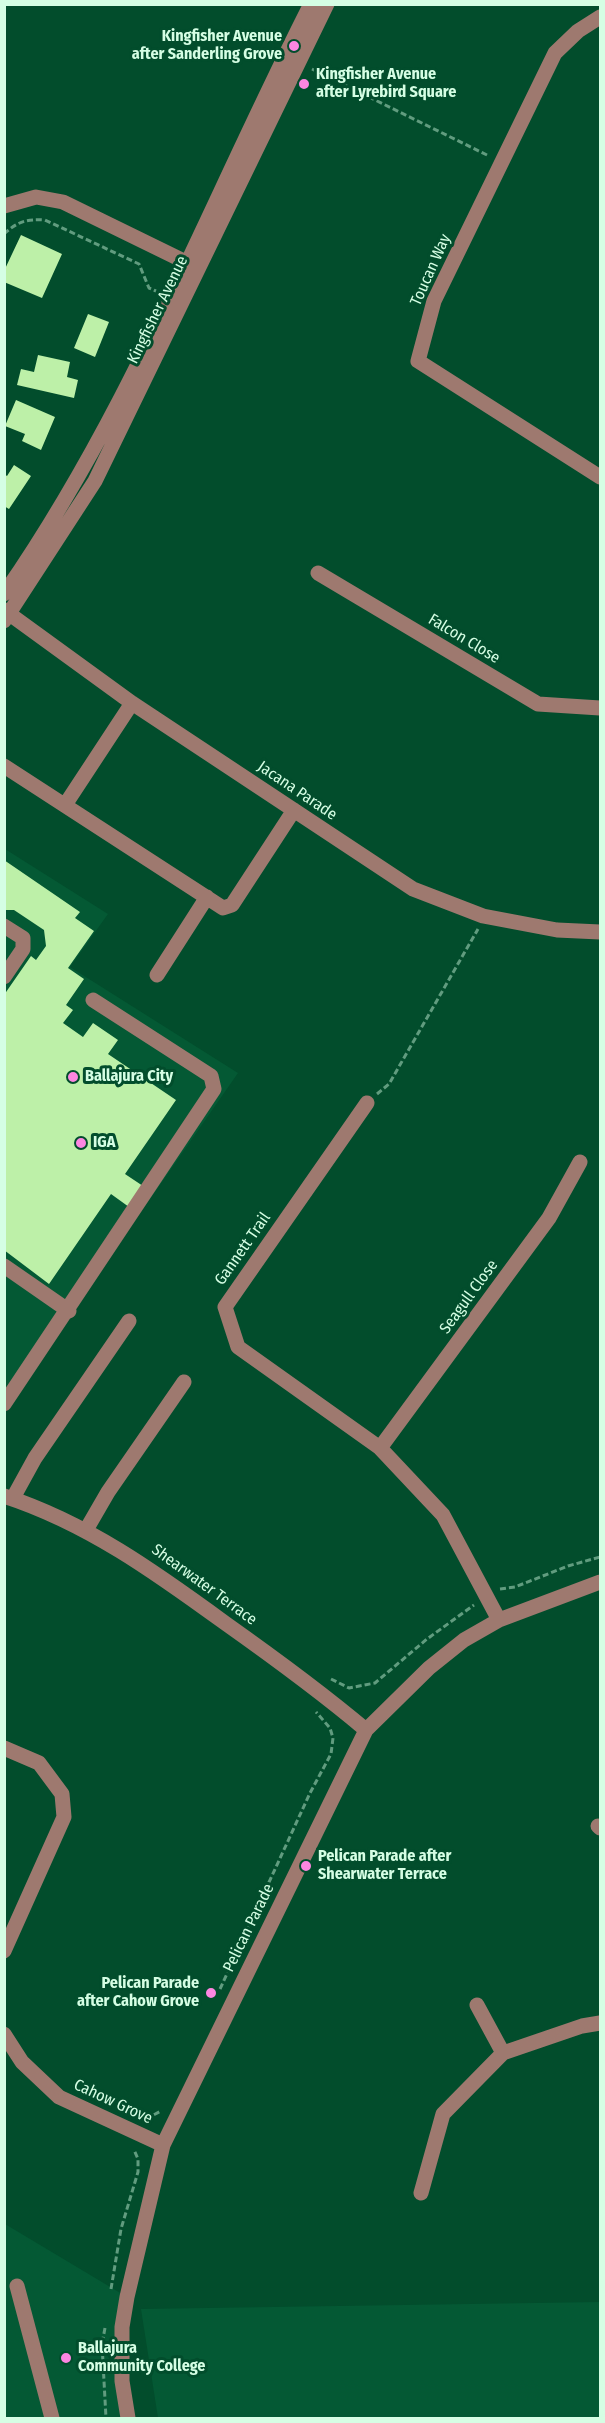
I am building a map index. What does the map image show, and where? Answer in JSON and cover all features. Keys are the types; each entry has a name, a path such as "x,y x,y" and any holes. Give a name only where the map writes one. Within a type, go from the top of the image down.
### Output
{"street":[{"name":"Kingfisher Avenue","path":"6,615 94,481 310,4"},
{"name":"Kingfisher Avenue","path":"4,594 41,541 96,446 169,298 193,266 327,4"},
{"name":"Toucan Way","path":"600,17 578,31 555,53 434,302 418,361 600,477"},
{"path":"4,206 36,197 63,202 193,266"},
{"name":"Falcon Close","path":"318,573 538,704 600,708"},
{"name":"Jacana Parade","path":"6,615 132,703 413,890 483,916 557,930 600,932"},
{"path":"65,805 132,703"},
{"path":"4,766 223,908 232,905 294,810"},
{"path":"157,975 207,897"},
{"path":"4,926 23,938 23,949 4,977"},
{"path":"4,1404 69,1311 214,1089 211,1076 93,1000"},
{"name":"Gannett Trail","path":"367,1103 225,1306 238,1347 380,1448 443,1515 499,1620"},
{"name":"Seagull Close","path":"380,1448 549,1218 580,1162"},
{"path":"4,1266 69,1311"},
{"path":"9,1497 129,1321"},
{"path":"86,1530 108,1492 184,1382"},
{"name":"Shearwater Terrace","path":"9,1497 86,1530 138,1560 325,1695 366,1730"},
{"name":"Pelican Parade","path":"128,2418 122,2381 123,2327 127,2297 163,2145 366,1730 429,1668 464,1640 499,1620 600,1582"},
{"path":"4,1748 39,1763 62,1794 64,1817 4,1951"},
{"path":"477,2005 503,2053"},
{"path":"421,2193 443,2114 503,2053 582,2026 600,2024"},
{"name":"Cahow Grove","path":"4,2034 22,2062 59,2097 163,2145"},
{"path":"17,2286 52,2418"}],"path":[{"path":"299,62 502,162"},
{"path":"4,234 16,223 31,219 45,220 139,264 149,288 169,298"},
{"path":"367,1103 389,1084 483,916"},
{"path":"328,1678 350,1688 375,1683 427,1640 503,1587 515,1587 531,1579 600,1557"},
{"path":"215,1998 310,1793 331,1754 333,1738 330,1728 311,1707"},
{"path":"144,2120 163,2109"},
{"path":"111,2293 121,2229 139,2165 128,2143"},
{"path":"106,2326 102,2344 106,2418"}],"shaded area":[{"path":"5,849 108,914 70,967 238,1073 5,1407"},
{"name":"Ballajura Community College","path":"5,2224 127,2297 129,2418 5,2418"},
{"path":"600,2302 600,2418 158,2418 141,2309"}],"building":[{"path":"21,235 62,254 42,298 4,282 4,271"},
{"path":"88,314 109,322 95,357 74,348"},
{"path":"38,355 70,362 67,377 78,380 74,398 17,385 21,369 34,372"},
{"path":"16,400 55,417 41,450 22,441 25,434 5,426"},
{"path":"14,465 31,476 9,509 4,506 4,474 7,476"},
{"name":"Ballajura City","path":"4,860 80,912 75,918 94,931 68,968 84,979 66,1005 73,1010 63,1023 83,1037 93,1023 118,1040 108,1054 176,1100 125,1174 143,1186 129,1207 111,1194 49,1284 4,1250 4,995 31,956 36,960 46,946 44,930 14,910 4,910"}],"place":[{"name":"Kingfisher Avenue after Sanderling Grove","path":"294,46"},
{"name":"Kingfisher Avenue after Lyrebird Square","path":"304,84"},
{"name":"Ballajura City","path":"73,1077"},
{"name":"IGA","path":"81,1143"},
{"name":"Pelican Parade after Shearwater Terrace","path":"306,1866"},
{"name":"Pelican Parade after Cahow Grove","path":"211,1993"},
{"name":"Ballajura Community College","path":"66,2358"}]}
